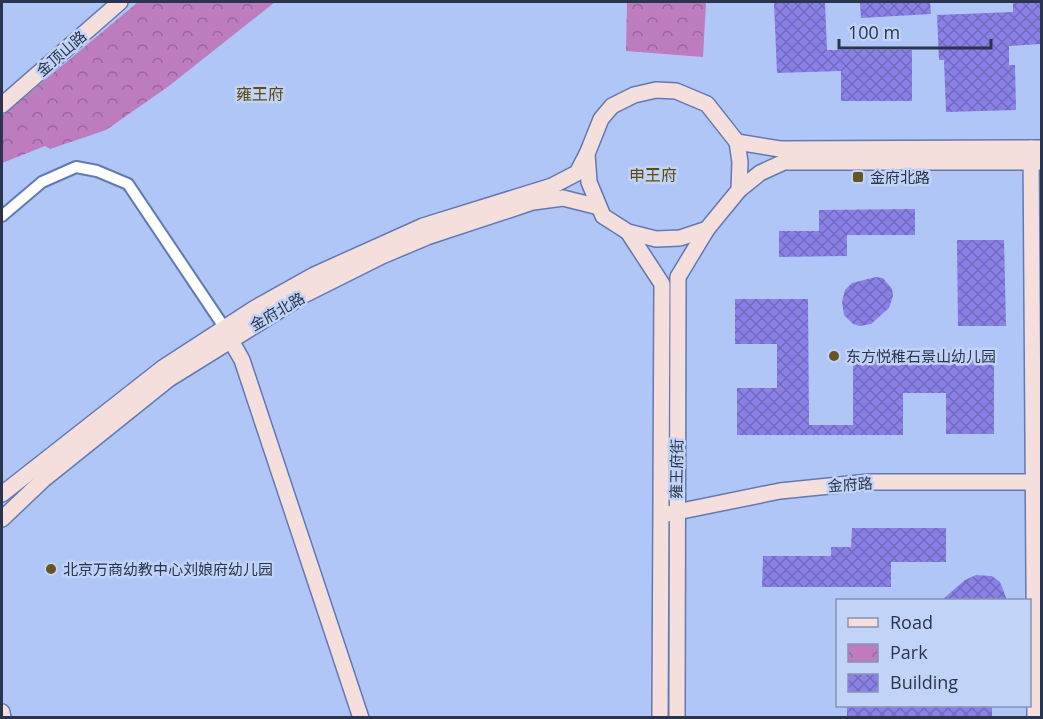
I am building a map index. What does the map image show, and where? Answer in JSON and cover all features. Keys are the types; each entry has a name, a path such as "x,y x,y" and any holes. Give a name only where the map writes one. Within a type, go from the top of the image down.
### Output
{"main road":[{"name":"金顶山路","path":"2,105 120,2"},
{"path":"740,190 737,142 707,104 676,91 656,90 634,95 612,106 601,119 587,154 589,182 603,216 628,232 656,239 680,238 706,229 740,190 760,173 784,162 1036,155"},
{"path":"737,142 780,149 1036,155"},
{"name":"金府北路","path":"2,519 43,480 227,333 314,275 378,245 468,210 552,186 577,174 587,154"},
{"path":"1035,717 1036,155"},
{"name":"金府北路","path":"2,494 164,367 382,256 427,237 533,202 563,198 599,207"},
{"name":"雍王府街","path":"660,717 678,277 706,229"},
{"name":"雍王府街","path":"628,232 662,284 668,514 677,717"},
{"path":"227,333 242,360 361,717"},
{"name":"金府路","path":"668,514 780,491 849,484 1037,482"},
{"path":"2,712 3,717"}],"street":[{"path":"2,216 42,182 76,167 97,171 128,184 227,333"}],"green space":[{"path":"138,2 275,2 169,86 106,130 50,149 45,146 2,163 2,116"},
{"path":"627,2 706,2 703,57 626,51"}],"building":[{"path":"825,2 827,50 912,50 912,101 841,101 841,71 777,73 774,3"},
{"path":"860,2 930,2 931,14 861,18"},
{"path":"1013,2 1041,2 1041,44 1009,46 1009,65 1015,65 1016,110 946,112 944,60 939,60 937,15 1013,12"},
{"path":"915,209 915,235 847,235 847,256 779,257 779,231 819,231 819,210"},
{"path":"957,240 1004,240 1006,326 958,326"},
{"path":"876,277 883,278 892,289 893,296 889,308 871,324 860,326 853,324 844,315 842,302 845,290 852,283"},
{"path":"735,299 808,299 809,425 853,425 853,360 994,359 994,434 946,434 946,393 903,393 903,435 737,435 737,388 777,388 777,344 735,344"},
{"path":"852,528 946,528 946,562 891,562 891,587 762,587 763,556 831,556 831,547 851,547"},
{"path":"976,575 992,576 1000,582 1007,599 943,599 965,580"},
{"path":"847,707 992,707 992,717 847,717"}],"place":[{"name":"金府北路","path":"858,177"},
{"name":"东方悦稚石景山幼儿园","path":"834,356"},
{"name":"北京万商幼教中心刘娘府幼儿园","path":"51,569"}],"district":[{"name":"雍王府","path":"260,94"},
{"name":"申王府","path":"653,175"}]}
